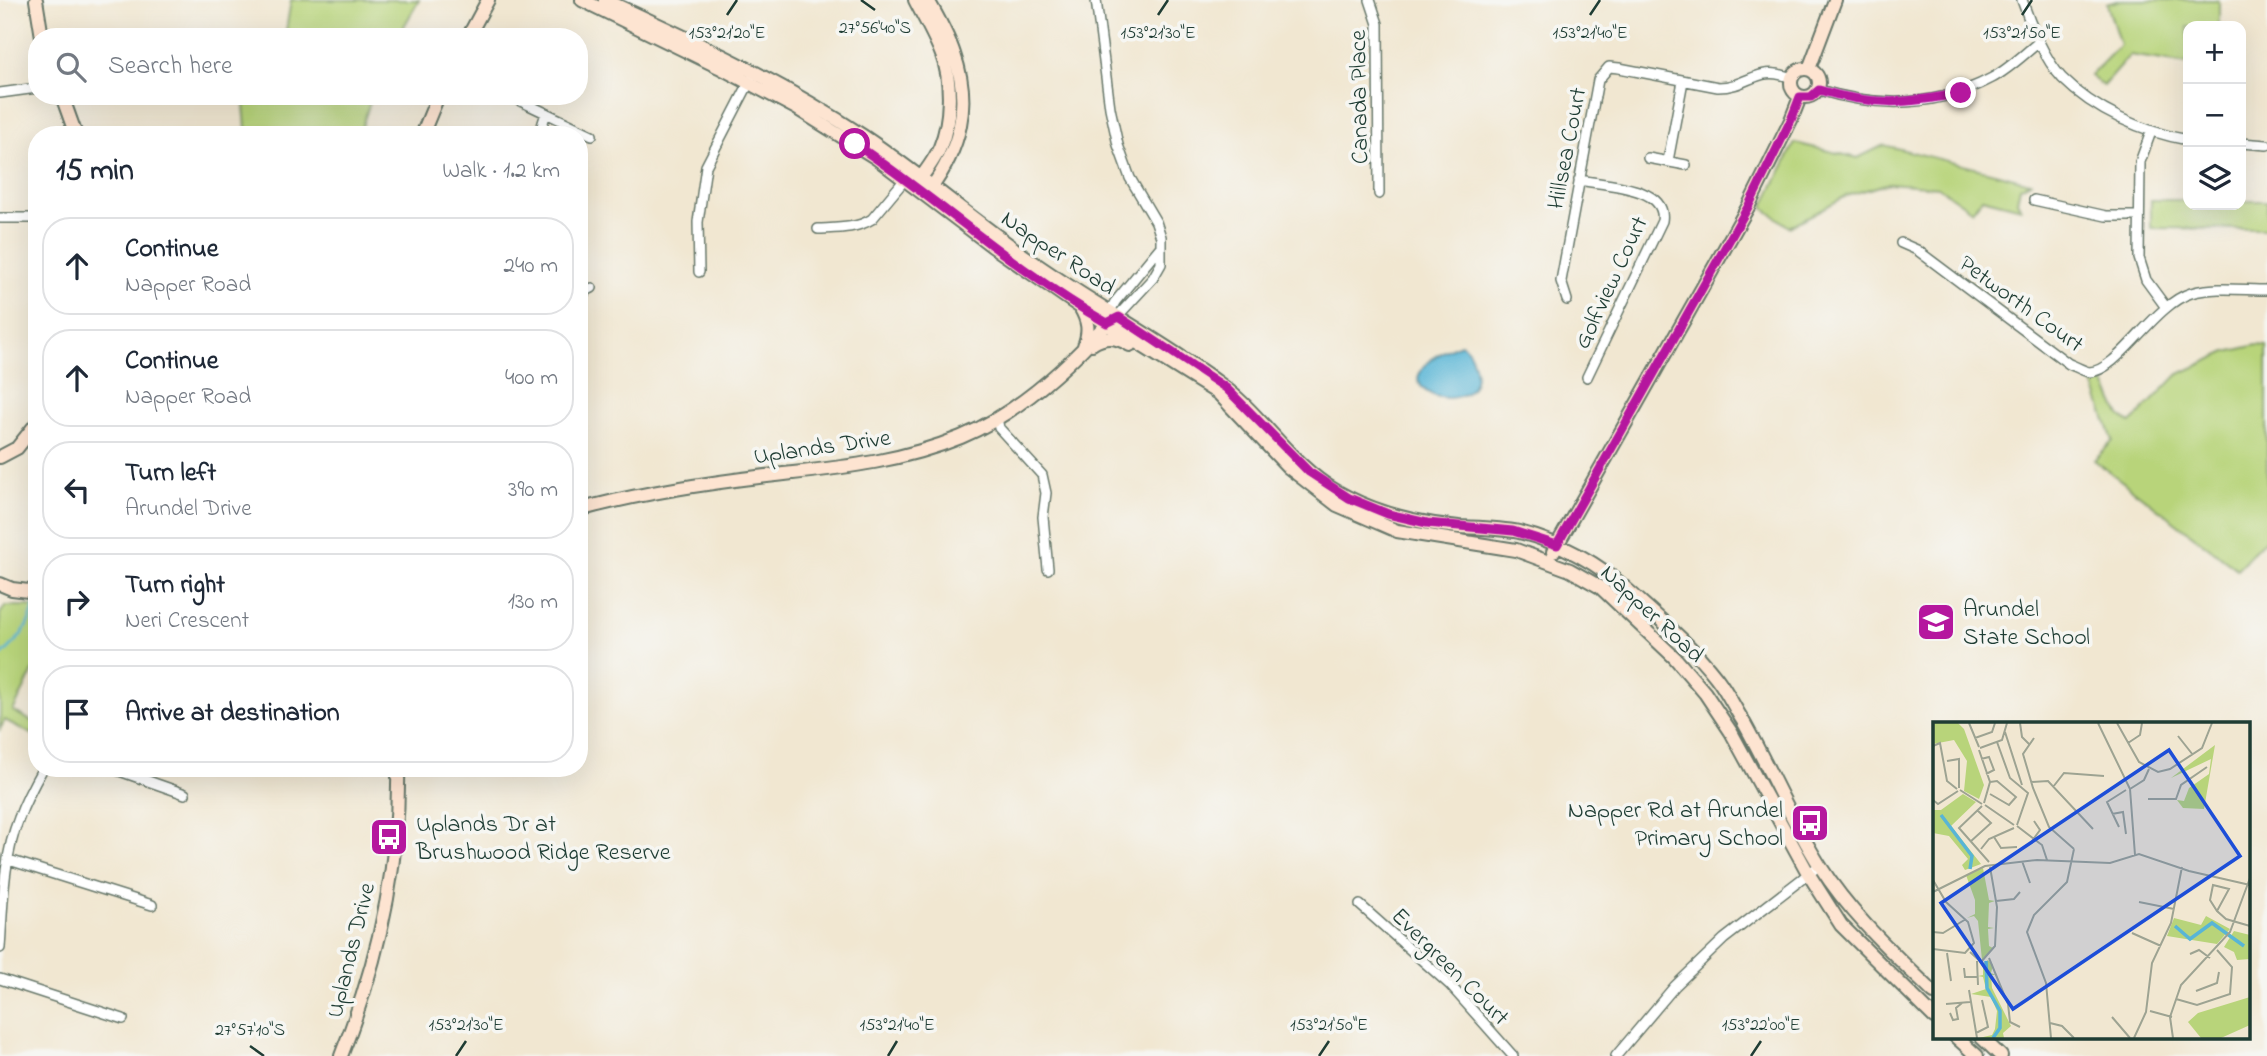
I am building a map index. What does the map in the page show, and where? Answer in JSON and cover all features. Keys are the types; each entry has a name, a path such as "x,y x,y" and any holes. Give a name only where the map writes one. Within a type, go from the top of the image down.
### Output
{"main road":[{"path":"36,0 41,28"},
{"path":"473,28 488,0"},
{"name":"Napper Road","path":"582,0 751,77"},
{"name":"Napper Road","path":"605,0 751,77 913,179 1080,307 1112,317 1219,394 1288,467 1337,505 1397,531 1516,550 1549,561 1582,576 1602,589 1648,630 1695,680 1731,732 1808,873 1841,925 1933,1016"},
{"path":"913,179 940,149 945,134 948,104 947,73 942,55 915,0"},
{"path":"928,0 954,52 963,106 958,140 928,191"},
{"path":"1809,69 1835,0"},
{"path":"1809,69 1820,79 1819,90 1811,97 1800,97 1792,89 1791,78 1798,70 1809,69"},
{"path":"1549,561 1742,218 1800,97"},
{"path":"65,105 73,126"},
{"path":"426,126 434,105"},
{"name":"Napper Road","path":"928,191 1112,317 1226,388 1309,472 1349,498 1388,514 1427,523 1513,531 1557,545 1601,569 1626,588 1694,651 1718,680 1753,739 1819,865 1868,928 1933,992"},
{"path":"1080,307 1088,325 1083,349"},
{"name":"Uplands Drive","path":"588,508 741,479 871,464 922,451 962,436 997,418 1083,349 1112,317"},
{"path":"1083,349 1099,339 1118,338 1178,367"},
{"path":"0,457 17,447 28,434"},
{"path":"0,584 28,591"},
{"name":"Uplands Drive","path":"341,1056 382,927 394,842 398,777"},
{"path":"1957,1038 1977,1056"},
{"path":"1981,1038 2001,1056"}],"street":[{"path":"1096,0 1118,145 1130,178 1156,222 1162,245 1112,317"},
{"name":"Canada Place","path":"1370,0 1378,24 1379,194"},
{"path":"2022,0 2039,42 2060,76 2088,100 2151,132 2183,139"},
{"path":"1819,90 1867,102 1898,103 1961,93 1994,77 2039,42"},
{"name":"Hillsea Court","path":"1567,300 1561,281 1598,80 1603,72 1609,67 1619,68 1718,87 1732,87 1767,72 1778,72 1791,78"},
{"path":"699,272 698,222 706,166 751,77"},
{"path":"1668,161 1682,81"},
{"path":"0,93 28,89"},
{"path":"529,105 573,126"},
{"path":"542,126 546,113"},
{"path":"2151,132 2140,162 2139,258 2146,280 2165,306"},
{"path":"588,133 592,135"},
{"path":"2246,143 2267,145"},
{"path":"1648,158 1686,165"},
{"path":"818,229 865,223 913,179"},
{"name":"Golfview Court","path":"1579,180 1640,191 1657,201 1663,212 1662,221 1587,377"},
{"path":"2034,200 2106,216 2139,216"},
{"path":"0,218 28,218"},
{"name":"Petworth Court","path":"1900,243 1917,250 2069,364 2089,372 2106,367 2165,306 2190,293 2267,290"},
{"path":"588,290 592,288"},
{"path":"997,418 999,428 1042,475 1046,493 1043,517 1048,569"},
{"path":"0,948 9,860 18,818 38,777"},
{"path":"137,777 185,794"},
{"path":"9,860 152,905"},
{"path":"1616,1056 1675,986 1714,948 1819,865"},
{"name":"Evergreen Court","path":"1360,905 1450,985 1513,1056"},
{"path":"0,979 123,1019"}],"green space":[{"path":"291,0 419,0 403,28 286,28"},
{"path":"2120,0 2219,0 2219,21 2183,21 2183,63 2130,55 2103,86 2090,76 2120,45 2107,4"},
{"path":"244,105 369,105 362,126 246,126"},
{"path":"1795,143 1858,158 1884,145 2030,182 2020,187 2017,201 2021,208 1982,198 1972,211 1938,187 1889,183 1846,196 1789,227 1763,207"},
{"path":"2151,200 2183,200 2183,210 2246,210 2246,201 2267,201 2267,229 2151,228"},
{"path":"2257,345 2267,346 2267,538 2237,569 2094,460 2113,441 2092,380 2102,377 2120,416 2131,423 2177,375 2227,352"},
{"path":"5,606 28,606 28,681 13,711 28,719 28,732 5,720 0,729 0,614"}],"water":[{"path":"1461,344 1466,347 1473,362 1476,376 1472,387 1464,394 1454,397 1431,394 1422,388 1418,378 1425,366 1435,356"}],"waterway":[{"path":"0,657 28,622"}],"place":[{"name":"Arundel State School","path":"1936,622"},
{"name":"Napper Rd at Arundel Primary School","path":"1810,823"},
{"name":"Uplands Dr at Brushwood Ridge Reserve","path":"389,837"}],"route":[{"path":"855,144 992,246 1080,307 1107,323 1119,317 1187,360 1252,411 1309,472 1363,506 1427,523 1513,531 1557,545 1748,207 1800,97 1811,97 1819,90 1867,102 1898,103 1961,93"}]}
